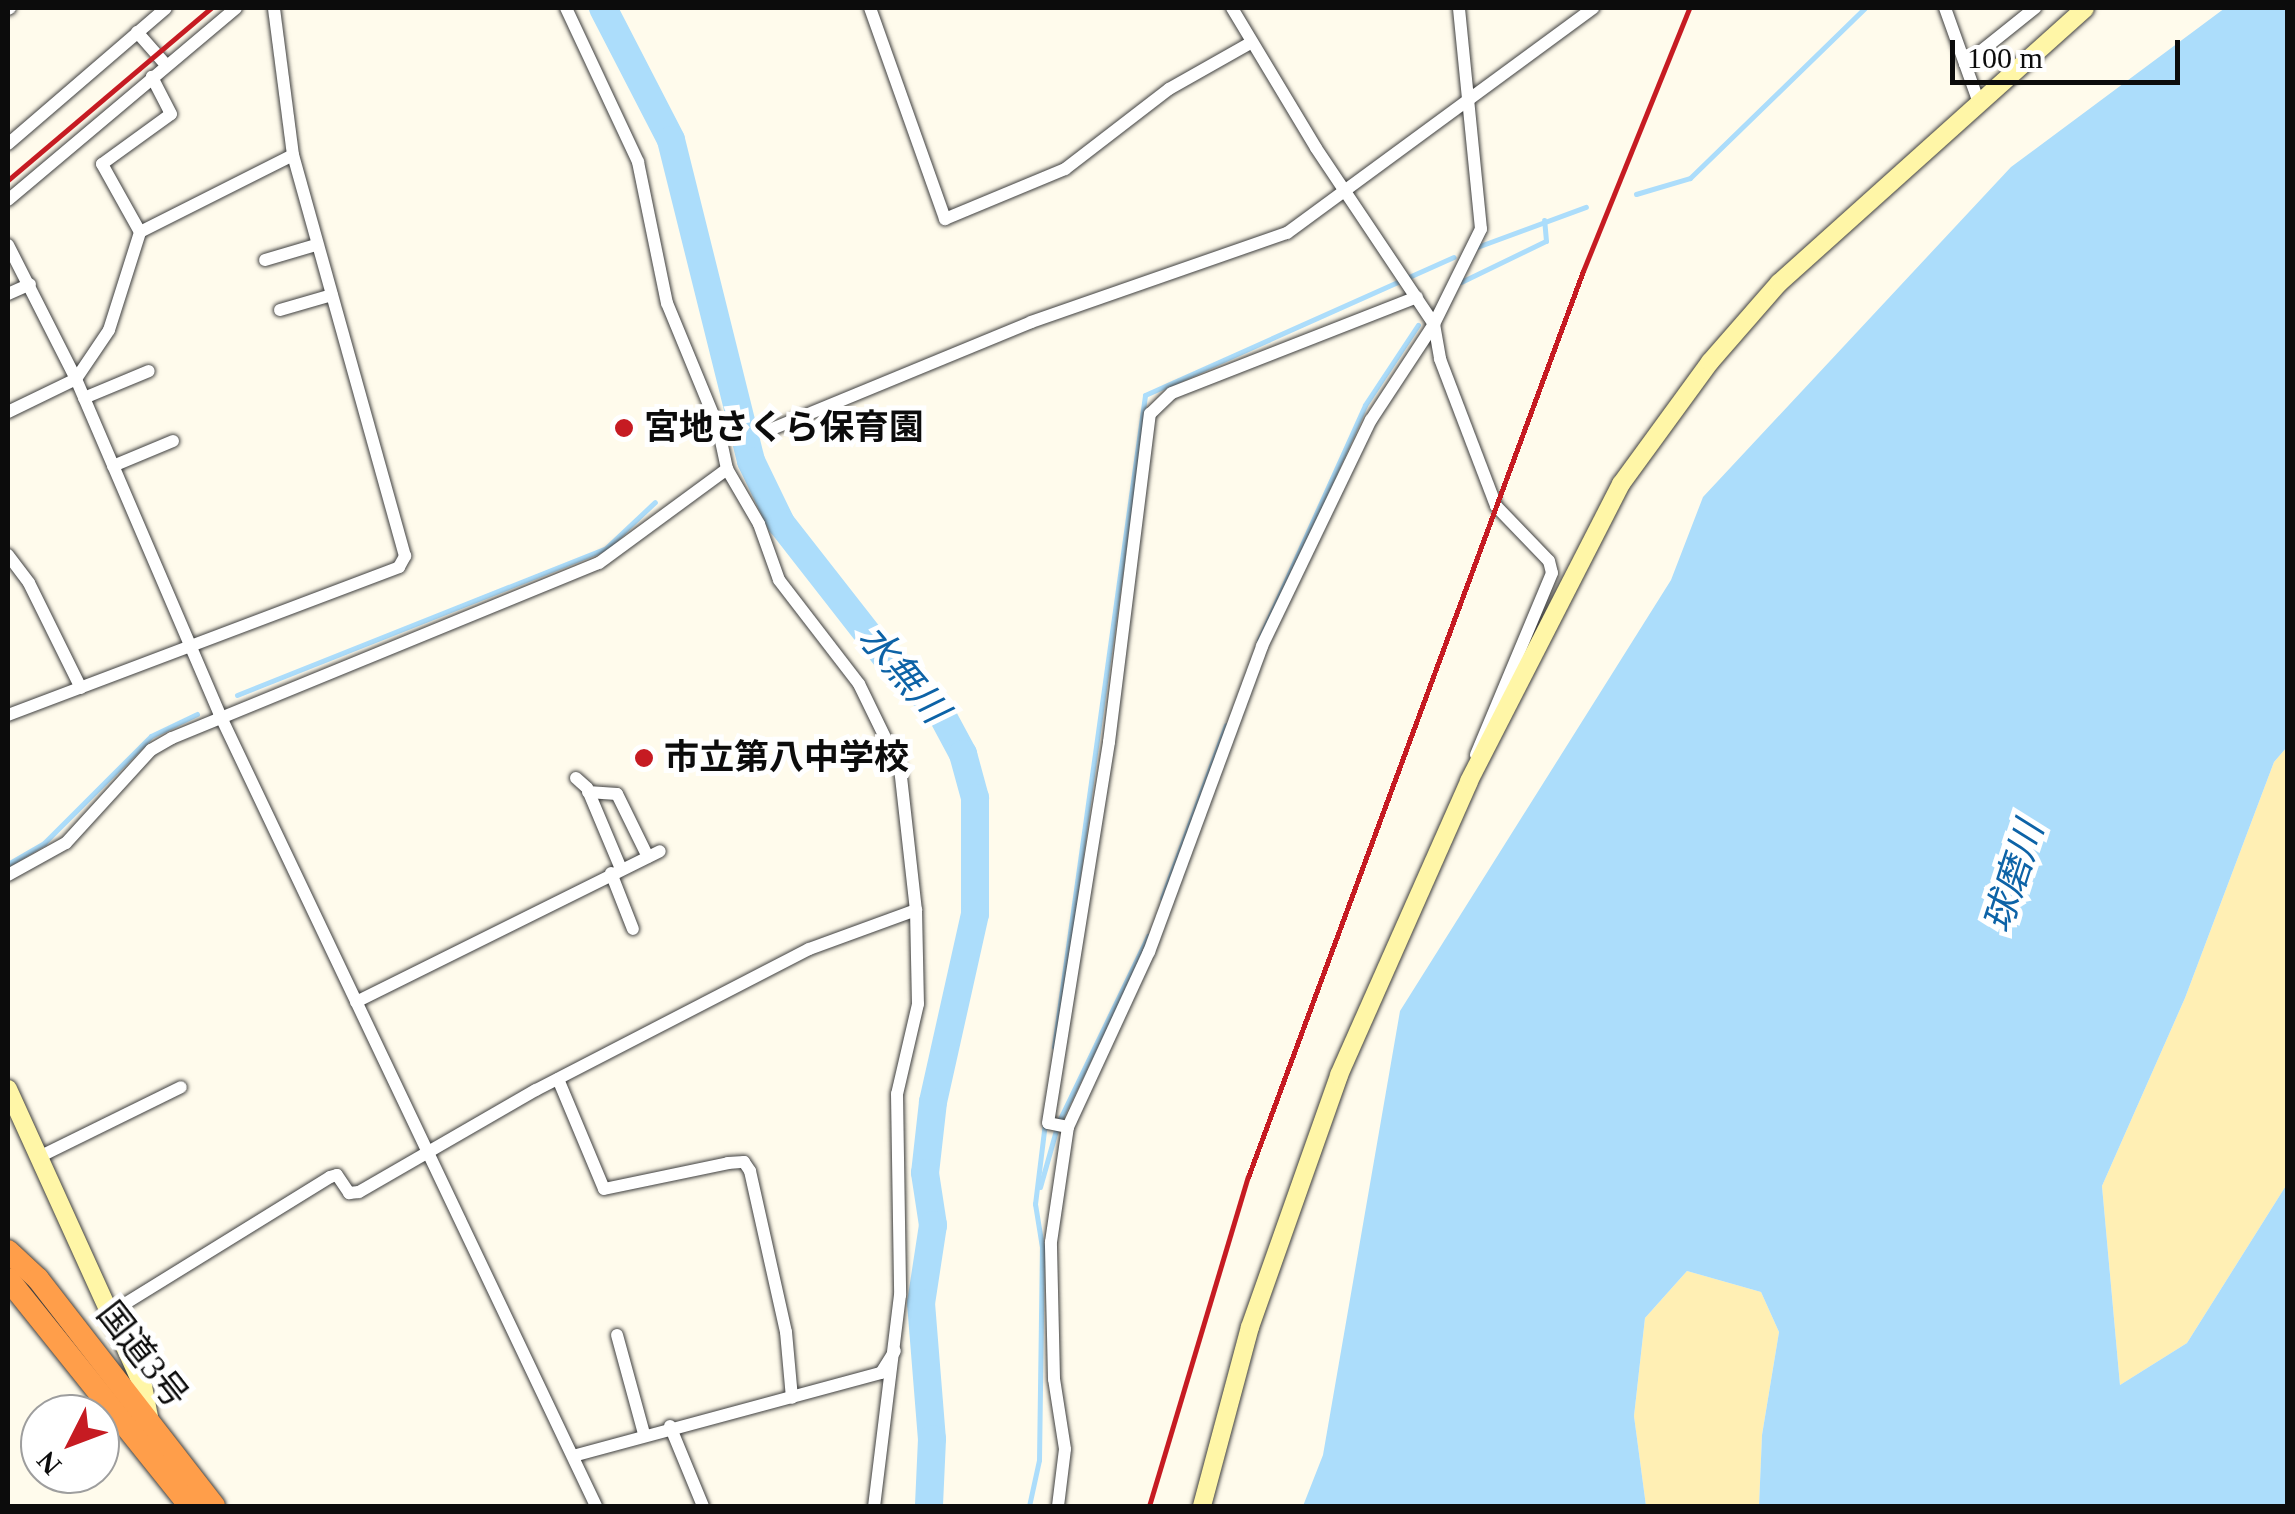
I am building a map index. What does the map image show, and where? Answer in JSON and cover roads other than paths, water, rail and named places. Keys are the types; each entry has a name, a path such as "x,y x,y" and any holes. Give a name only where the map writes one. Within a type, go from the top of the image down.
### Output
{"highway":[{"name":"国道3号","path":"8,1251 144,1429 214,1506"},
{"name":"国道3号","path":"8,1279 110,1384"},
{"name":"国道3号","path":"144,1429 190,1506"}],"street":[{"path":"8,144 165,8"},
{"path":"8,200 236,8"},
{"path":"8,716 400,567 405,556 294,155 274,8"},
{"path":"566,8 638,162 667,303 718,427 727,469 758,524 779,580 859,684 890,738 916,910 918,1004 897,1094 896,1349 874,1506"},
{"path":"870,8 945,219 1065,169 1169,89 1252,42"},
{"path":"1232,8 1316,148 1434,324 1440,359 1496,506 1538,547 1552,573 1484,725 1469,781"},
{"path":"1058,1506 1065,1449 1054,1378 1051,1242 1068,1127 1149,952 1262,646 1371,420 1434,324 1481,228 1471,92 1459,8"},
{"path":"772,429 1031,322 1248,251 1347,190 1471,92 1592,8"},
{"path":"1945,8 1978,100"},
{"path":"1966,64 2035,8"},
{"path":"1202,1506 1286,1211 1385,964 1469,781 1588,544 1670,414 1779,284 1978,100 2086,8"},
{"path":"137,32 166,65"},
{"path":"140,232 102,164 172,114 152,77"},
{"path":"8,412 76,380 109,330 140,232 294,155"},
{"path":"8,244 76,380 219,713 596,1506"},
{"path":"265,260 316,245"},
{"path":"8,294 30,284"},
{"path":"280,310 332,295"},
{"path":"1068,1127 1048,1122 1108,742 1150,414 1172,393 1417,296"},
{"path":"84,398 149,371"},
{"path":"113,466 173,441"},
{"path":"8,875 66,843 151,750 219,713 599,563 727,469"},
{"path":"8,554 29,583 81,688"},
{"path":"576,778 588,792 633,929"},
{"path":"356,1002 654,854 617,794 588,792"},
{"path":"110,1313 330,1177 337,1175 349,1193 358,1192 558,1079 808,949 916,910"},
{"path":"558,1079 604,1189 744,1162 750,1171 786,1332 792,1398"},
{"path":"39,1157 181,1087"},
{"path":"8,1089 130,1358 144,1429"},
{"path":"617,1335 644,1434"},
{"path":"573,1456 670,1426 881,1373 896,1349"},
{"path":"110,1384 130,1358"},
{"path":"670,1426 703,1506"}],"water":[{"name":"球磨川","path":"2225,8 2287,8 2287,747 2274,762 2185,998 2102,1186 2120,1385 2187,1343 2287,1184 2287,1506 1759,1506 1762,1435 1779,1332 1761,1292 1687,1271 1645,1318 1634,1416 1646,1506 1303,1506 1323,1455 1400,1011 1671,580 1703,497 2011,167"}],"waterway":[{"name":"水無川","path":"603,8 671,140 751,461 781,523 889,661 941,713 963,754 975,798 975,914 933,1102 925,1173 933,1225 921,1303 932,1439 929,1506"},
{"path":"1636,194 1690,178 1865,8"},
{"path":"1477,247 1586,207"},
{"path":"1461,282 1546,241 1544,220"},
{"path":"1054,1047 1145,395 1453,257"},
{"path":"1259,640 1365,405 1418,325"},
{"path":"741,465 751,461"},
{"path":"237,695 606,548 655,502"},
{"path":"8,864 44,843 151,736 197,714"},
{"path":"1162,898 1226,725"},
{"path":"1040,1187 1058,1123 1148,936"},
{"path":"1029,1506 1039,1460 1042,1247 1035,1204 1045,1123"}],"railway":[{"path":"8,180 211,8"},
{"path":"1149,1506 1248,1177 1583,271 1689,8"}],"place":[{"name":"宮地さくら保育園","path":"624,428"},
{"name":"市立第八中学校","path":"644,758"}]}
